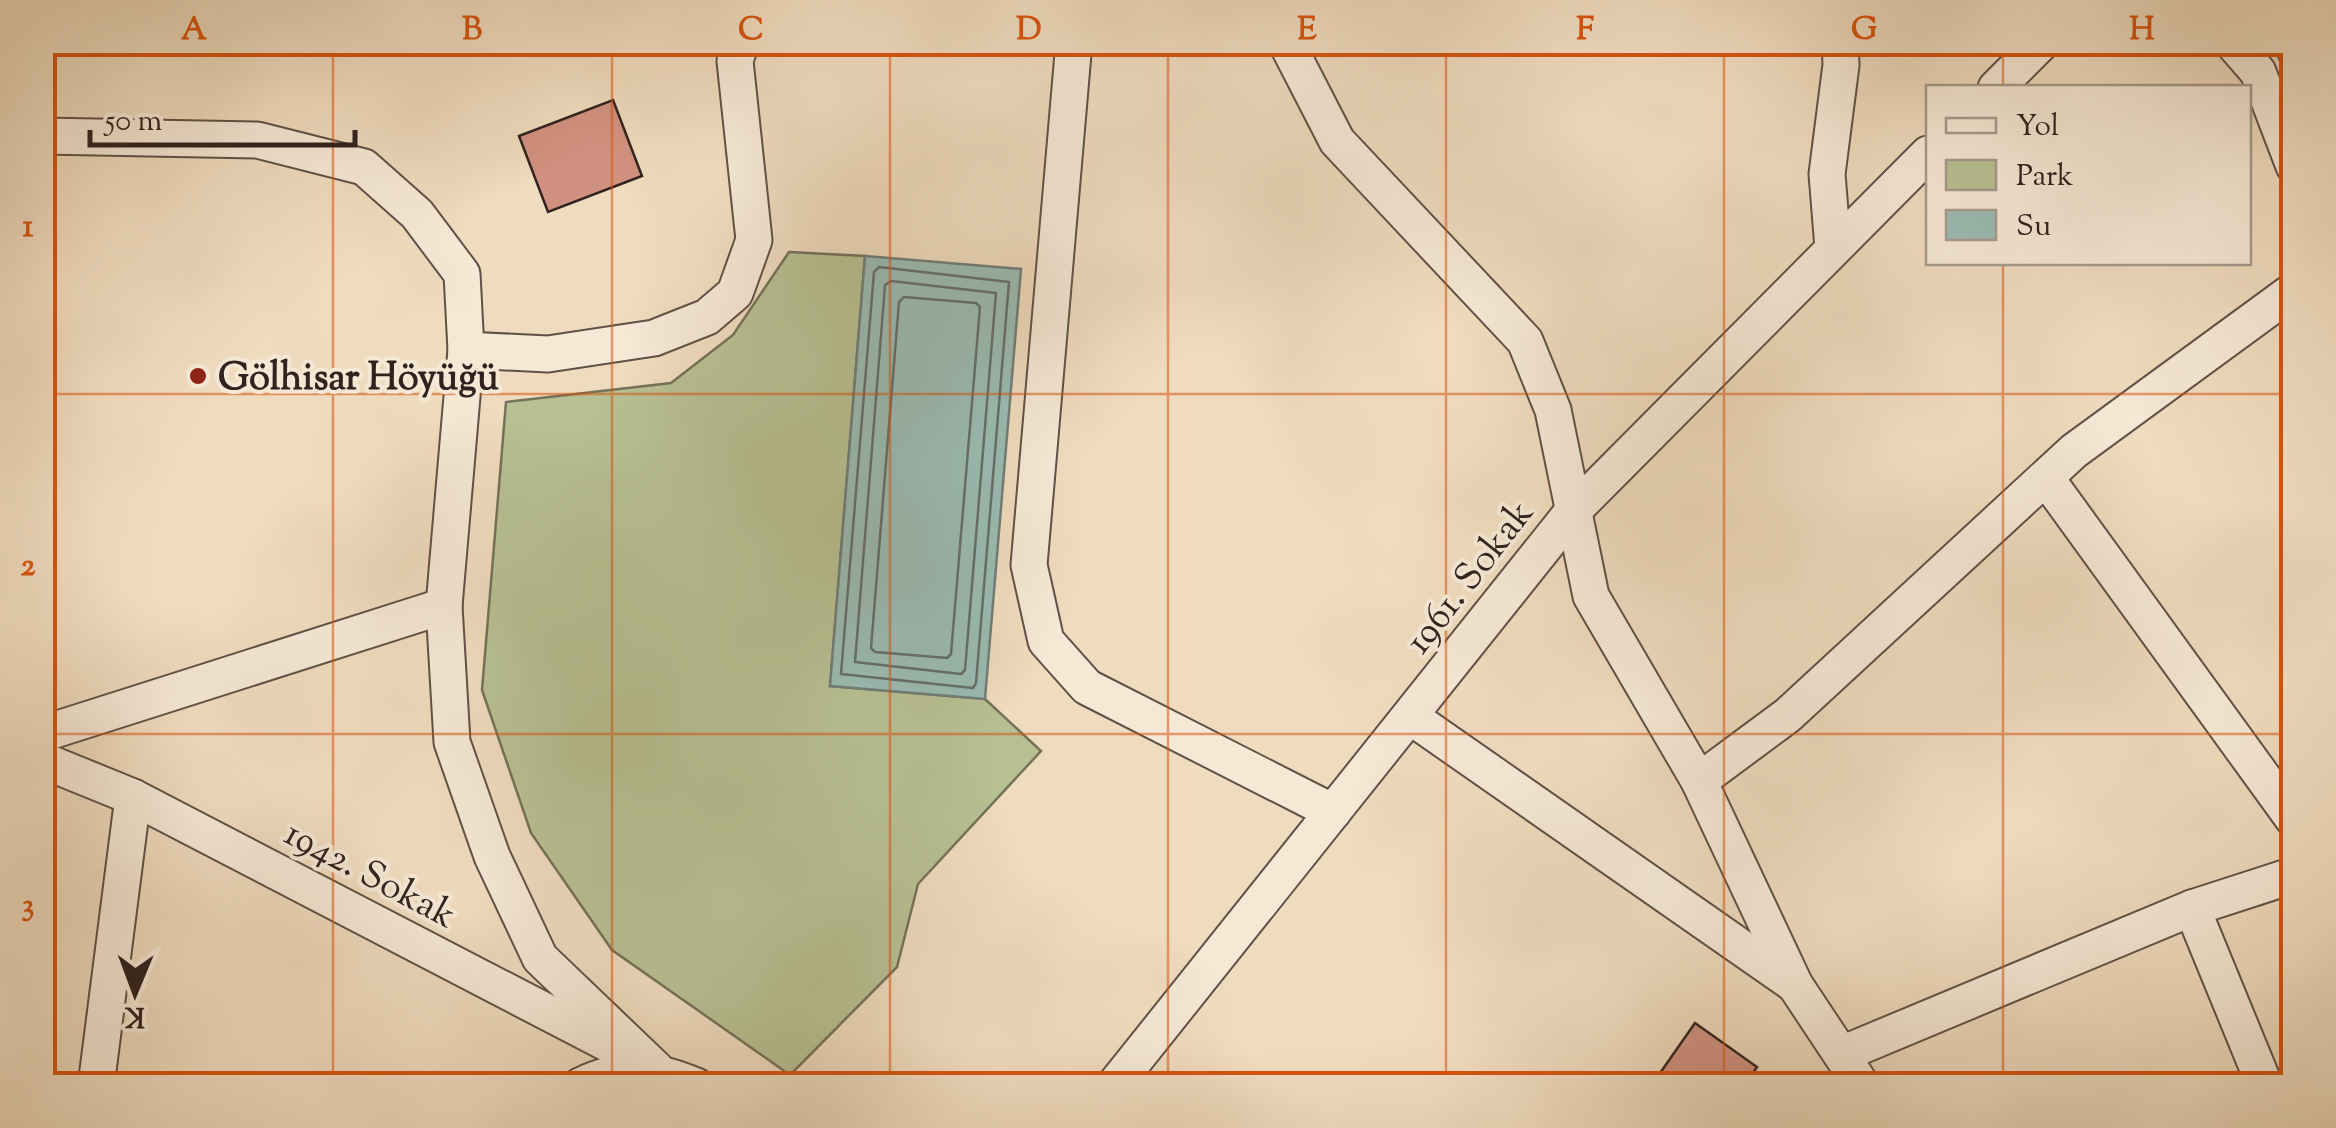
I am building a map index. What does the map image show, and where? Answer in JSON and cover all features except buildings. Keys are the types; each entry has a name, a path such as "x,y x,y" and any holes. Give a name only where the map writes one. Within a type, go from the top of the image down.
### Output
{"street":[{"path":"466,350 548,354 654,338 706,317 735,293 754,240 735,61 741,42"},
{"path":"1074,42 1029,565 1046,641 1087,687 1333,812"},
{"path":"1286,42 1337,141 1525,340 1553,410 1591,596 1699,781 1795,985 1862,1086"},
{"path":"1833,248 1827,174 1842,65 1840,42"},
{"path":"1999,85 2042,42"},
{"path":"2232,42 2258,72 2294,166"},
{"path":"42,136 257,140 364,168 417,214 462,274 466,350 444,606 452,742 492,856 540,958 656,1069"},
{"name":"1961. Sokak","path":"1114,1086 1574,511 1926,156"},
{"path":"1699,781 1788,715 2074,451 2294,290"},
{"path":"2046,478 2294,820"},
{"path":"42,734 444,606"},
{"path":"1412,716 1795,985"},
{"name":"1942. Sokak","path":"42,760 132,796 656,1069 696,1086"},
{"path":"96,1086 132,796"},
{"path":"1842,1054 2192,908 2294,875"},
{"path":"2192,908 2265,1086"},
{"path":"580,1086 597,1078 656,1069"}],"green space":[{"path":"2271,43 2293,43 2293,87"},
{"path":"789,252 865,256 830,686 985,699 1041,751 918,884 897,967 790,1075 612,950 531,833 482,690 506,402 671,383 733,335"}],"water":[{"path":"865,256 1021,269 985,699 830,686"}],"place":[{"name":"Gölhisar Höyüğü","path":"198,376"}]}
